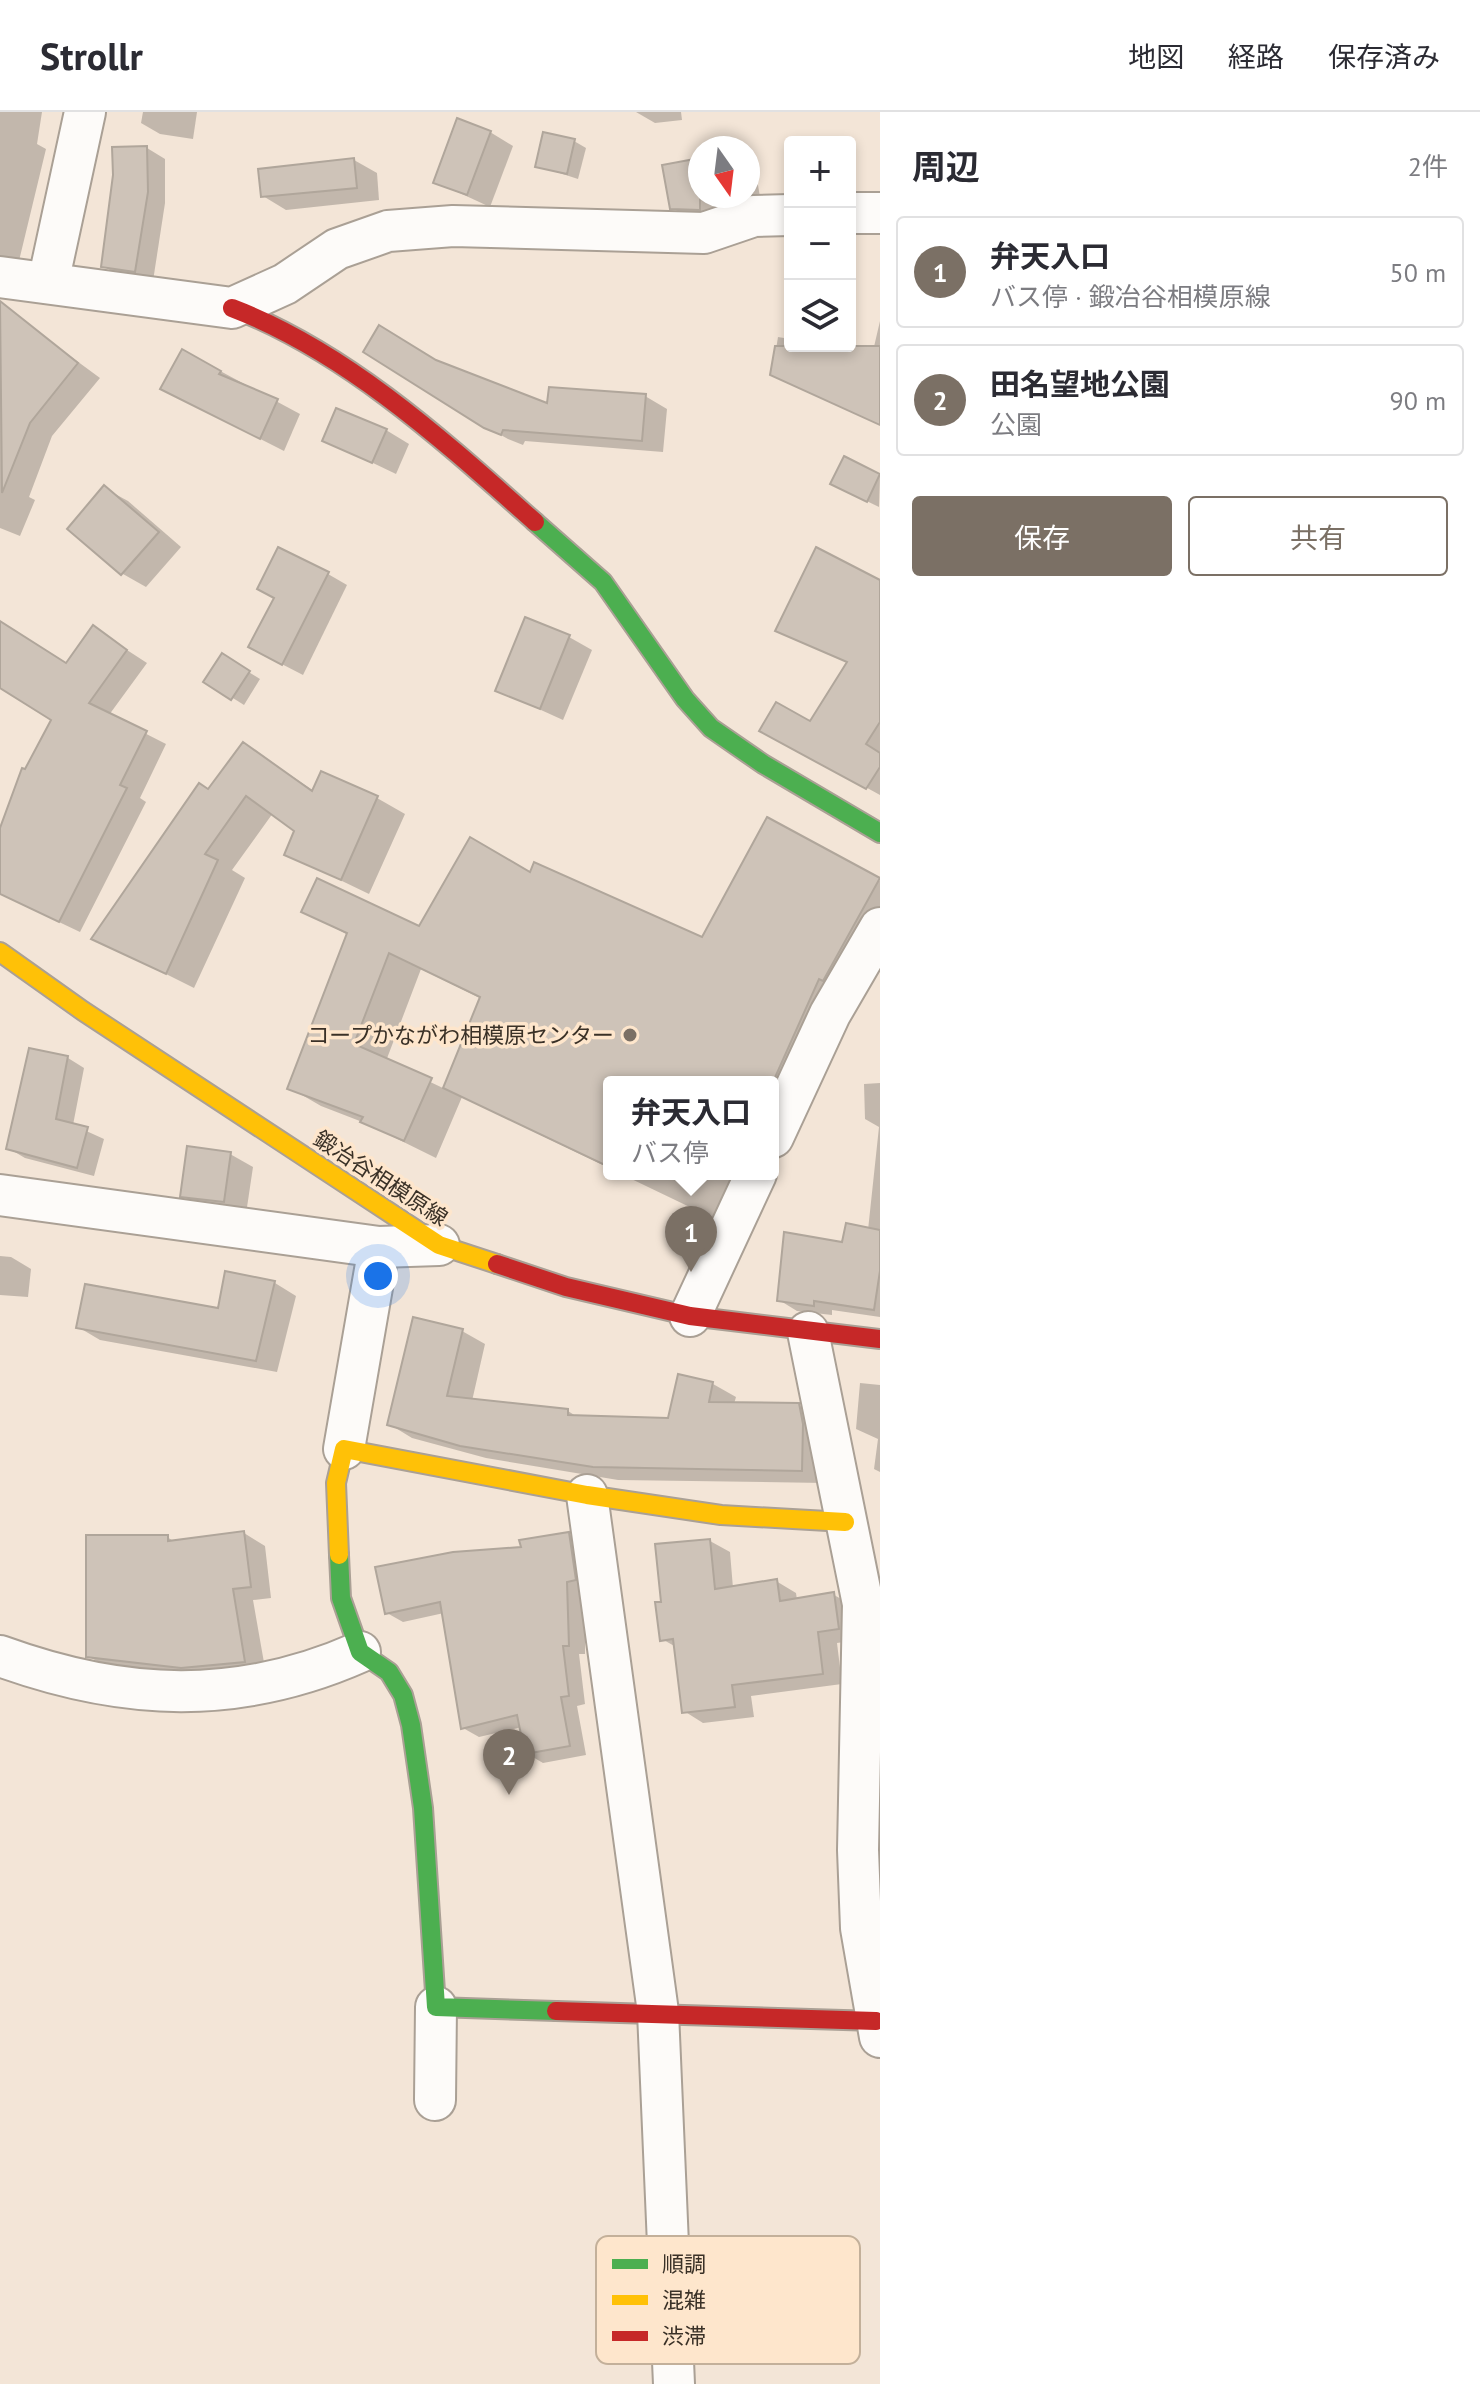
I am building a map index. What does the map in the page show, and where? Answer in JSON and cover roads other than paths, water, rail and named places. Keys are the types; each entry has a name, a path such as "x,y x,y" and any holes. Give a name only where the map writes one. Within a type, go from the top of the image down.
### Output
{"street":[{"path":"48,283 85,112"},
{"path":"856,213 880,213"},
{"path":"232,308 285,284 337,249 388,231 453,226 704,233 754,216 784,215"},
{"path":"0,277 232,308 274,324 421,420 603,582 685,699 711,728 763,764 880,833"},
{"path":"779,1124 830,1014 880,928"},
{"name":"鍛冶谷相模原線","path":"0,952 83,1011 439,1245 566,1287 690,1316 880,1339"},
{"path":"690,1316 753,1180"},
{"path":"0,1195 379,1247 439,1245"},
{"path":"379,1247 336,1483 341,1598 360,1652 389,1672 403,1695 411,1725 423,1808 436,2007 435,2100"},
{"path":"436,2007 658,2012 878,2029 861,1928 869,1850 863,1604 808,1332"},
{"path":"344,1449 587,1495 721,1515 845,1522"},
{"path":"587,1495 658,2012 668,2236"},
{"path":"0,1656 81,1683 153,1693 204,1691 251,1684 360,1652"},
{"path":"673,2364 674,2384"}],"place":[{"name":"コープかながわ相模原センター","path":"630,1035"},
{"name":"弁天入口","path":"691,1272"},
{"name":"田名望地公園","path":"509,1795"}]}
